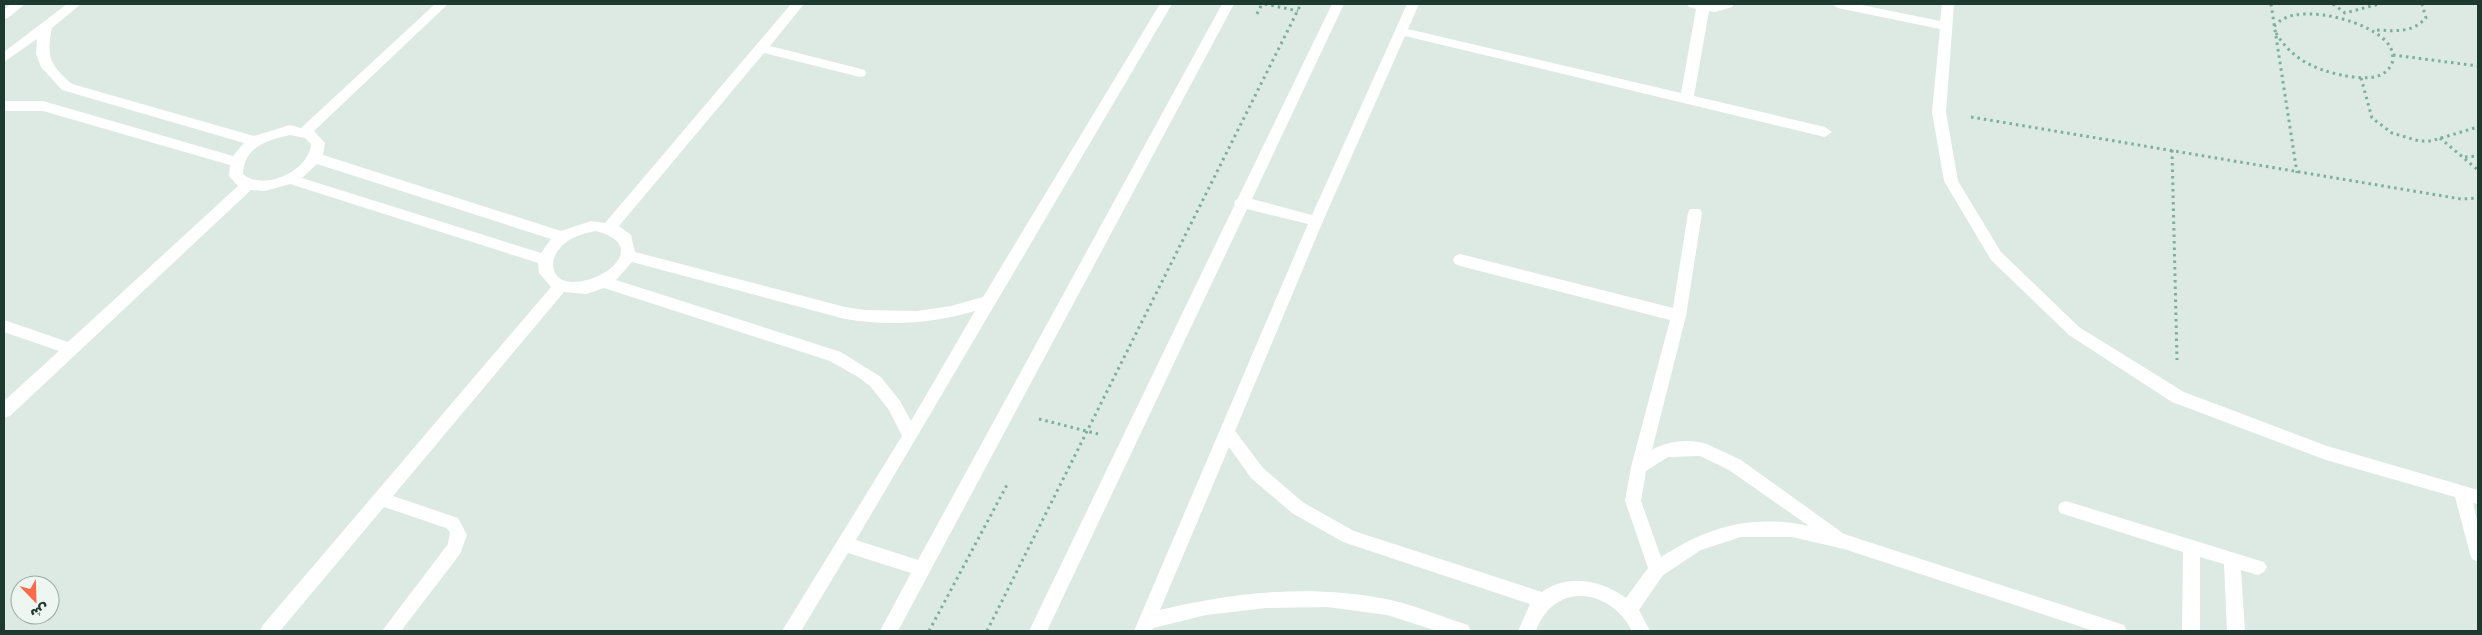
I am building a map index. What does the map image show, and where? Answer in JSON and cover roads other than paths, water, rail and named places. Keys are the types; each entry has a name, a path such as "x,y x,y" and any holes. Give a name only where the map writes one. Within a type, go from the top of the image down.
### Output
{"street":[{"path":"4,15 19,4"},
{"path":"4,58 75,4"},
{"path":"306,131 442,4"},
{"path":"610,227 798,4"},
{"path":"791,631 910,437 988,302 1166,4"},
{"path":"889,631 1228,4"},
{"path":"1038,631 1338,4"},
{"path":"1145,627 1316,221 1413,4"},
{"path":"1687,99 1698,5 1715,8 1728,4"},
{"path":"1838,4 1946,26"},
{"path":"1948,4 1939,112 1951,180 1996,256 2074,331 2178,397 2326,453 2478,498"},
{"path":"46,26 41,50 48,71 67,87 255,141"},
{"path":"1401,32 1825,132"},
{"path":"761,48 860,73"},
{"path":"4,106 43,106 235,162"},
{"path":"290,130 306,131 316,137 319,147 316,158 305,170 290,179 268,186 248,185 236,176 235,162 242,151 255,141 272,133 290,130"},
{"path":"316,158 563,237"},
{"path":"290,179 545,260"},
{"path":"4,411 248,185"},
{"path":"1242,202 1316,221"},
{"path":"1658,569 1633,501 1639,468 1679,316 1694,213"},
{"path":"596,226 610,227 623,233 629,243 629,256 620,270 604,282 574,289 560,286 550,280 545,271 545,260 551,248 563,237 579,229 596,226"},
{"path":"629,256 846,313 878,319 916,318 952,313 988,302"},
{"path":"1460,260 1679,316"},
{"path":"604,282 818,348 844,359 867,373 886,391 900,413 910,437"},
{"path":"269,631 560,286"},
{"path":"4,326 71,348"},
{"path":"1227,432 1257,473 1291,502 1349,537 1542,600"},
{"path":"1639,468 1665,450 1701,449 1735,465 1844,541"},
{"path":"2462,494 2478,554"},
{"path":"381,499 452,523 458,529 459,539 454,549 391,631"},
{"path":"2066,508 2258,566"},
{"path":"1628,610 1658,569 1696,544 1741,530 1792,530 1844,541 2118,631"},
{"path":"844,544 922,568"},
{"path":"2191,631 2192,547"},
{"path":"2232,558 2236,631"},
{"path":"1527,631 1531,614 1542,600 1562,590 1585,588 1608,595 1628,610 1641,631"},
{"path":"1145,627 1206,607 1266,600 1327,599 1387,607 1462,631"}]}
